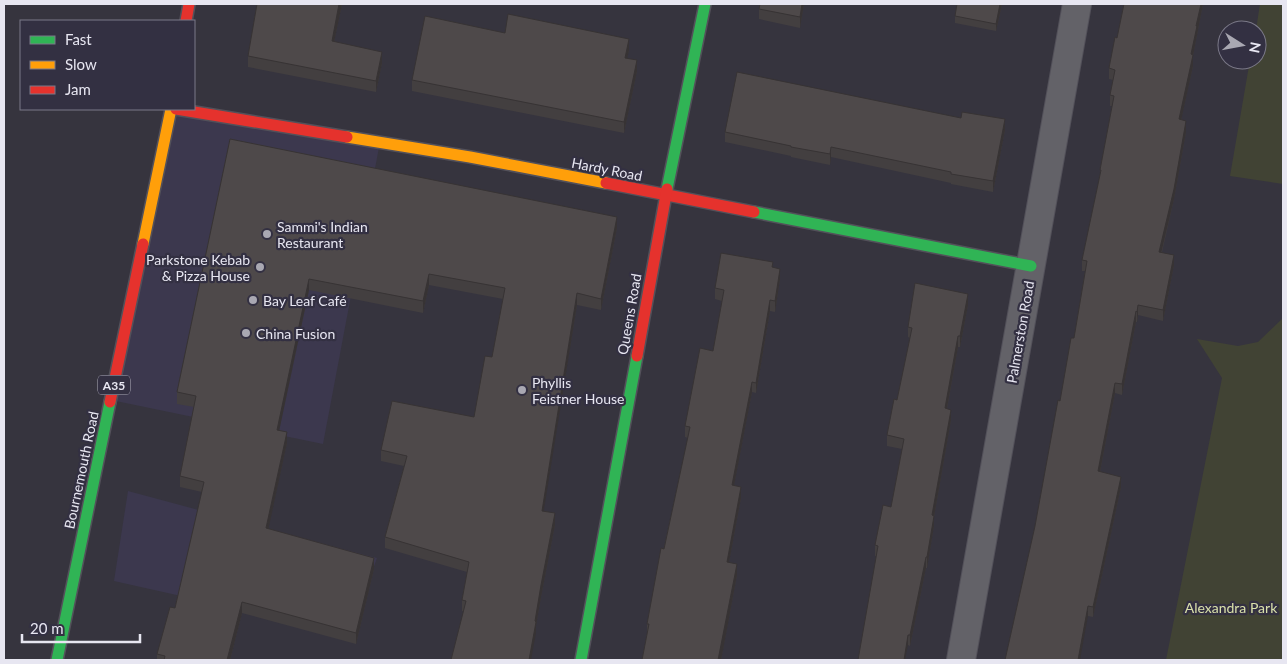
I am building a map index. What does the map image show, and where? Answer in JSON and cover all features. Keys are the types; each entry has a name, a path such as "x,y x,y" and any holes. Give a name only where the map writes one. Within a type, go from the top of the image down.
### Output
{"main road":[{"path":"186,20 189,4"},
{"name":"Queens Road","path":"581,660 666,195 704,4"},
{"name":"Bournemouth Road","path":"57,660 171,110"},
{"name":"Hardy Road","path":"182,110 470,157 1031,266"}],"street":[{"name":"Palmerston Road","path":"961,660 1077,4"}],"shaded area":[{"path":"171,110 380,142 323,444 111,400"},
{"path":"128,491 377,558 373,569 181,596 114,581"}],"green space":[{"path":"1260,4 1283,4 1283,184 1230,176 1248,70 1267,70 1267,20 1258,20"},
{"name":"Alexandra Park","path":"1283,318 1283,660 1166,660 1222,378 1197,339 1238,346 1258,342"}],"building":[{"path":"257,4 339,4 332,41 382,52 376,81 248,56"},
{"path":"760,4 802,4 800,17 759,9"},
{"path":"957,4 1000,4 996,24 955,16"},
{"path":"1124,4 1201,4 1191,54 1193,55 1179,119 1186,121 1174,189 1159,252 1174,255 1163,310 1138,305 1122,384 1115,383 1098,471 1121,477 1093,607 1088,606 1078,660 1005,660 1035,526 1071,338 1074,338 1087,261 1082,260 1114,96 1110,95 1115,70 1109,68"},
{"path":"508,14 629,39 625,58 637,60 624,122 412,80 425,16 505,33"},
{"path":"737,72 961,118 962,112 1005,119 993,181 951,174 951,172 831,147 830,154 725,132"},
{"path":"230,139 617,217 601,299 577,293 542,511 555,513 529,660 451,660 466,601 462,600 469,562 385,537 407,456 381,450 392,401 474,417 485,356 492,357 505,288 429,274 423,301 309,279 277,430 287,432 266,528 374,558 356,633 242,602 227,660 164,660 165,656 157,654 170,607 175,608 204,482 180,476 196,396 177,392"},
{"path":"721,253 773,262 772,267 780,269 775,301 770,300 756,383 752,382 732,485 741,487 727,562 737,564 718,660 642,660 661,548 664,549 690,427 685,426 700,348 713,351 724,290 715,288"},
{"path":"915,283 968,294 945,408 951,410 932,515 934,516 927,557 910,635 908,635 904,660 858,660 878,546 875,545 883,505 891,507 904,439 887,435 894,399 897,400 912,328 908,327"}],"traffic: fast":[{"path":"667,189 705,4"},
{"path":"754,212 1031,266"},
{"path":"581,660 637,356"},
{"path":"57,660 110,402"}],"traffic: slow":[{"path":"143,244 171,110"},
{"path":"347,137 470,157 606,183"}],"traffic: jam":[{"path":"186,20 189,4"},
{"path":"182,110 347,137"},
{"path":"606,183 754,212"},
{"path":"637,356 667,189"},
{"path":"110,402 143,244"}],"place":[{"name":"Sammi's Indian Restaurant","path":"267,234"},
{"name":"Parkstone Kebab & Pizza House","path":"260,267"},
{"name":"Bay Leaf Café","path":"253,300"},
{"name":"China Fusion","path":"246,333"},
{"name":"Phyllis Feistner House","path":"522,390"}]}
